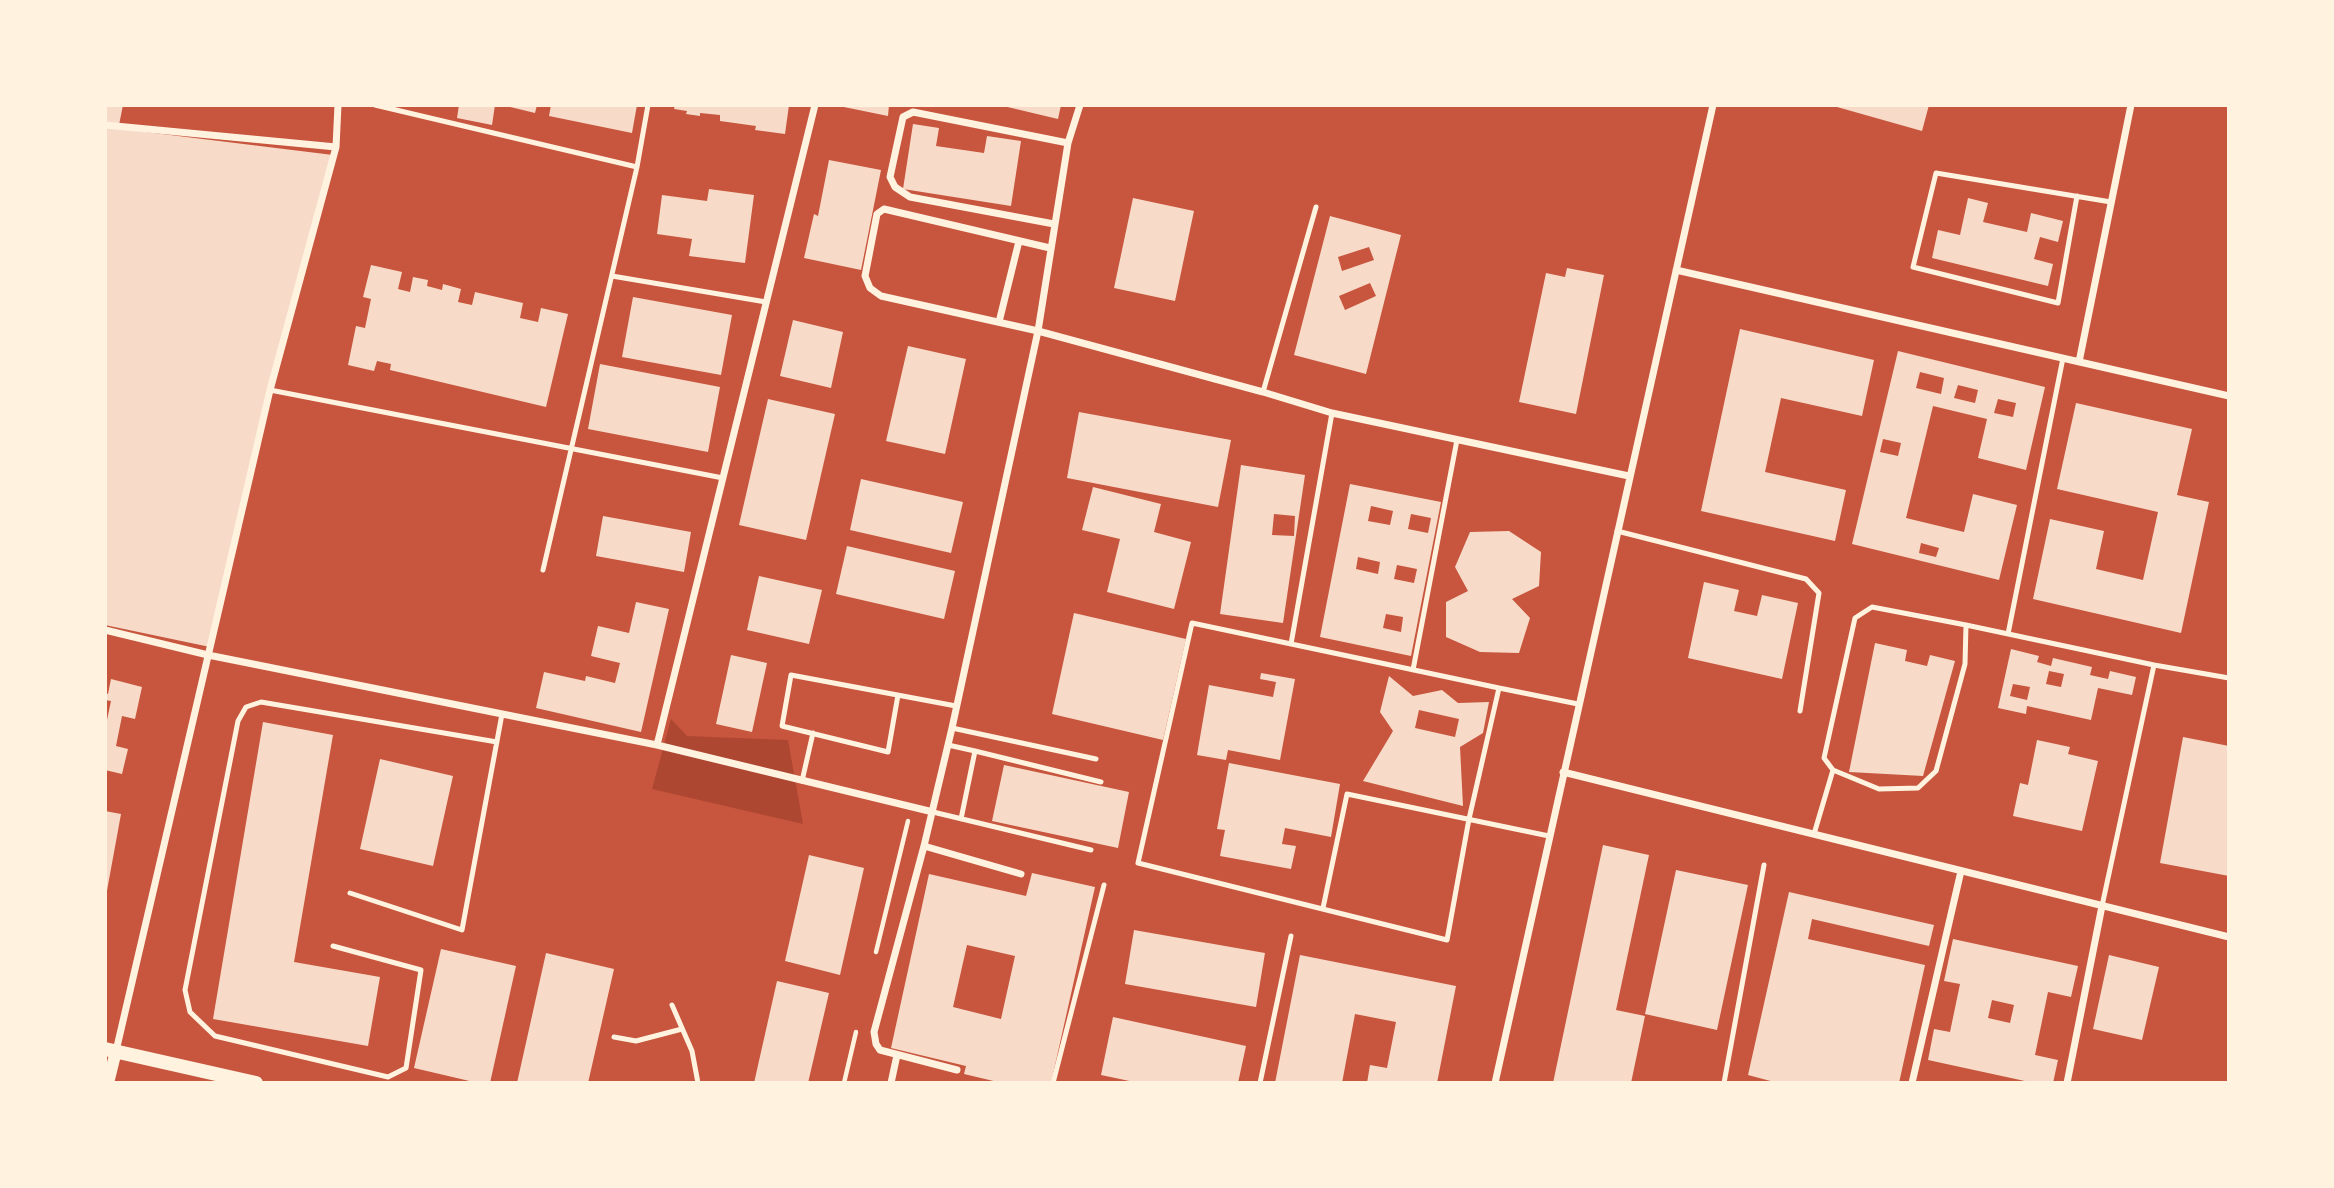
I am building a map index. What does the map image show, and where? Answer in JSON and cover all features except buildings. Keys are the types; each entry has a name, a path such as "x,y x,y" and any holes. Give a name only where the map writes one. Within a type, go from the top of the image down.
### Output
{"main road":[{"path":"110,1050 256,1083"}],"street":[{"path":"108,1083 110,1050 208,655 270,390 336,147 338,105"},
{"path":"657,745 815,105"},
{"path":"957,1070 880,1050 874,1032 933,812 948,745 1038,331 1068,143 1080,105"},
{"path":"1495,1083 1713,105"},
{"path":"2079,362 2131,105"},
{"path":"1054,224 910,197 895,187 890,177 903,117 913,111 1068,143"},
{"path":"105,125 336,147"},
{"path":"1050,248 884,209 877,214 864,276 870,288 881,296 1038,331 1332,413 1629,476"},
{"path":"999,323 1019,241"},
{"path":"1676,270 2229,396"},
{"path":"105,630 208,655 657,745 933,812"},
{"path":"1563,772 2229,937"},
{"path":"924,846 1021,874"},
{"path":"1912,1083 1961,871"},
{"path":"2067,1083 2102,906"},
{"path":"891,1083 897,1055"}],"lane":[{"path":"375,105 637,167"},
{"path":"543,570 637,167 648,105"},
{"path":"2077,196 2058,303 1913,268 1936,173 2077,196 2111,202"},
{"path":"1262,392 1316,207"},
{"path":"612,276 766,302"},
{"path":"2008,634 2063,358"},
{"path":"270,390 723,478"},
{"path":"1291,644 1332,413"},
{"path":"1413,670 1457,440"},
{"path":"1617,531 1806,579 1819,593 1800,711"},
{"path":"1966,625 1965,664 1936,771 1918,788 1879,789 1833,770 1824,758 1854,618 1872,607 1966,625 2154,665 2229,678"},
{"path":"1499,688 1469,819 1447,940 1138,863 1192,623 1578,704"},
{"path":"2102,906 2154,665"},
{"path":"898,695 888,752 782,726 791,675 898,695 956,706"},
{"path":"333,946 421,971 406,1068 388,1077 215,1036 190,1012 185,990 237,721 246,707 261,702 497,742"},
{"path":"350,893 462,930 502,714"},
{"path":"951,728 1096,759"},
{"path":"802,781 813,733"},
{"path":"948,745 1101,782"},
{"path":"961,819 975,751"},
{"path":"1814,834 1833,770"},
{"path":"1323,908 1347,794 1549,836"},
{"path":"933,812 1091,850"},
{"path":"1724,1083 1764,865"},
{"path":"1053,1083 1104,885"},
{"path":"1260,1083 1291,936"},
{"path":"672,1005 692,1051 698,1083"},
{"path":"614,1037 636,1041 682,1029"}],"path":[{"path":"873,964 911,807"},
{"path":"844,1083 857,1030"}],"shaded area":[{"path":"671,719 687,736 788,740 803,824 652,789"}]}
